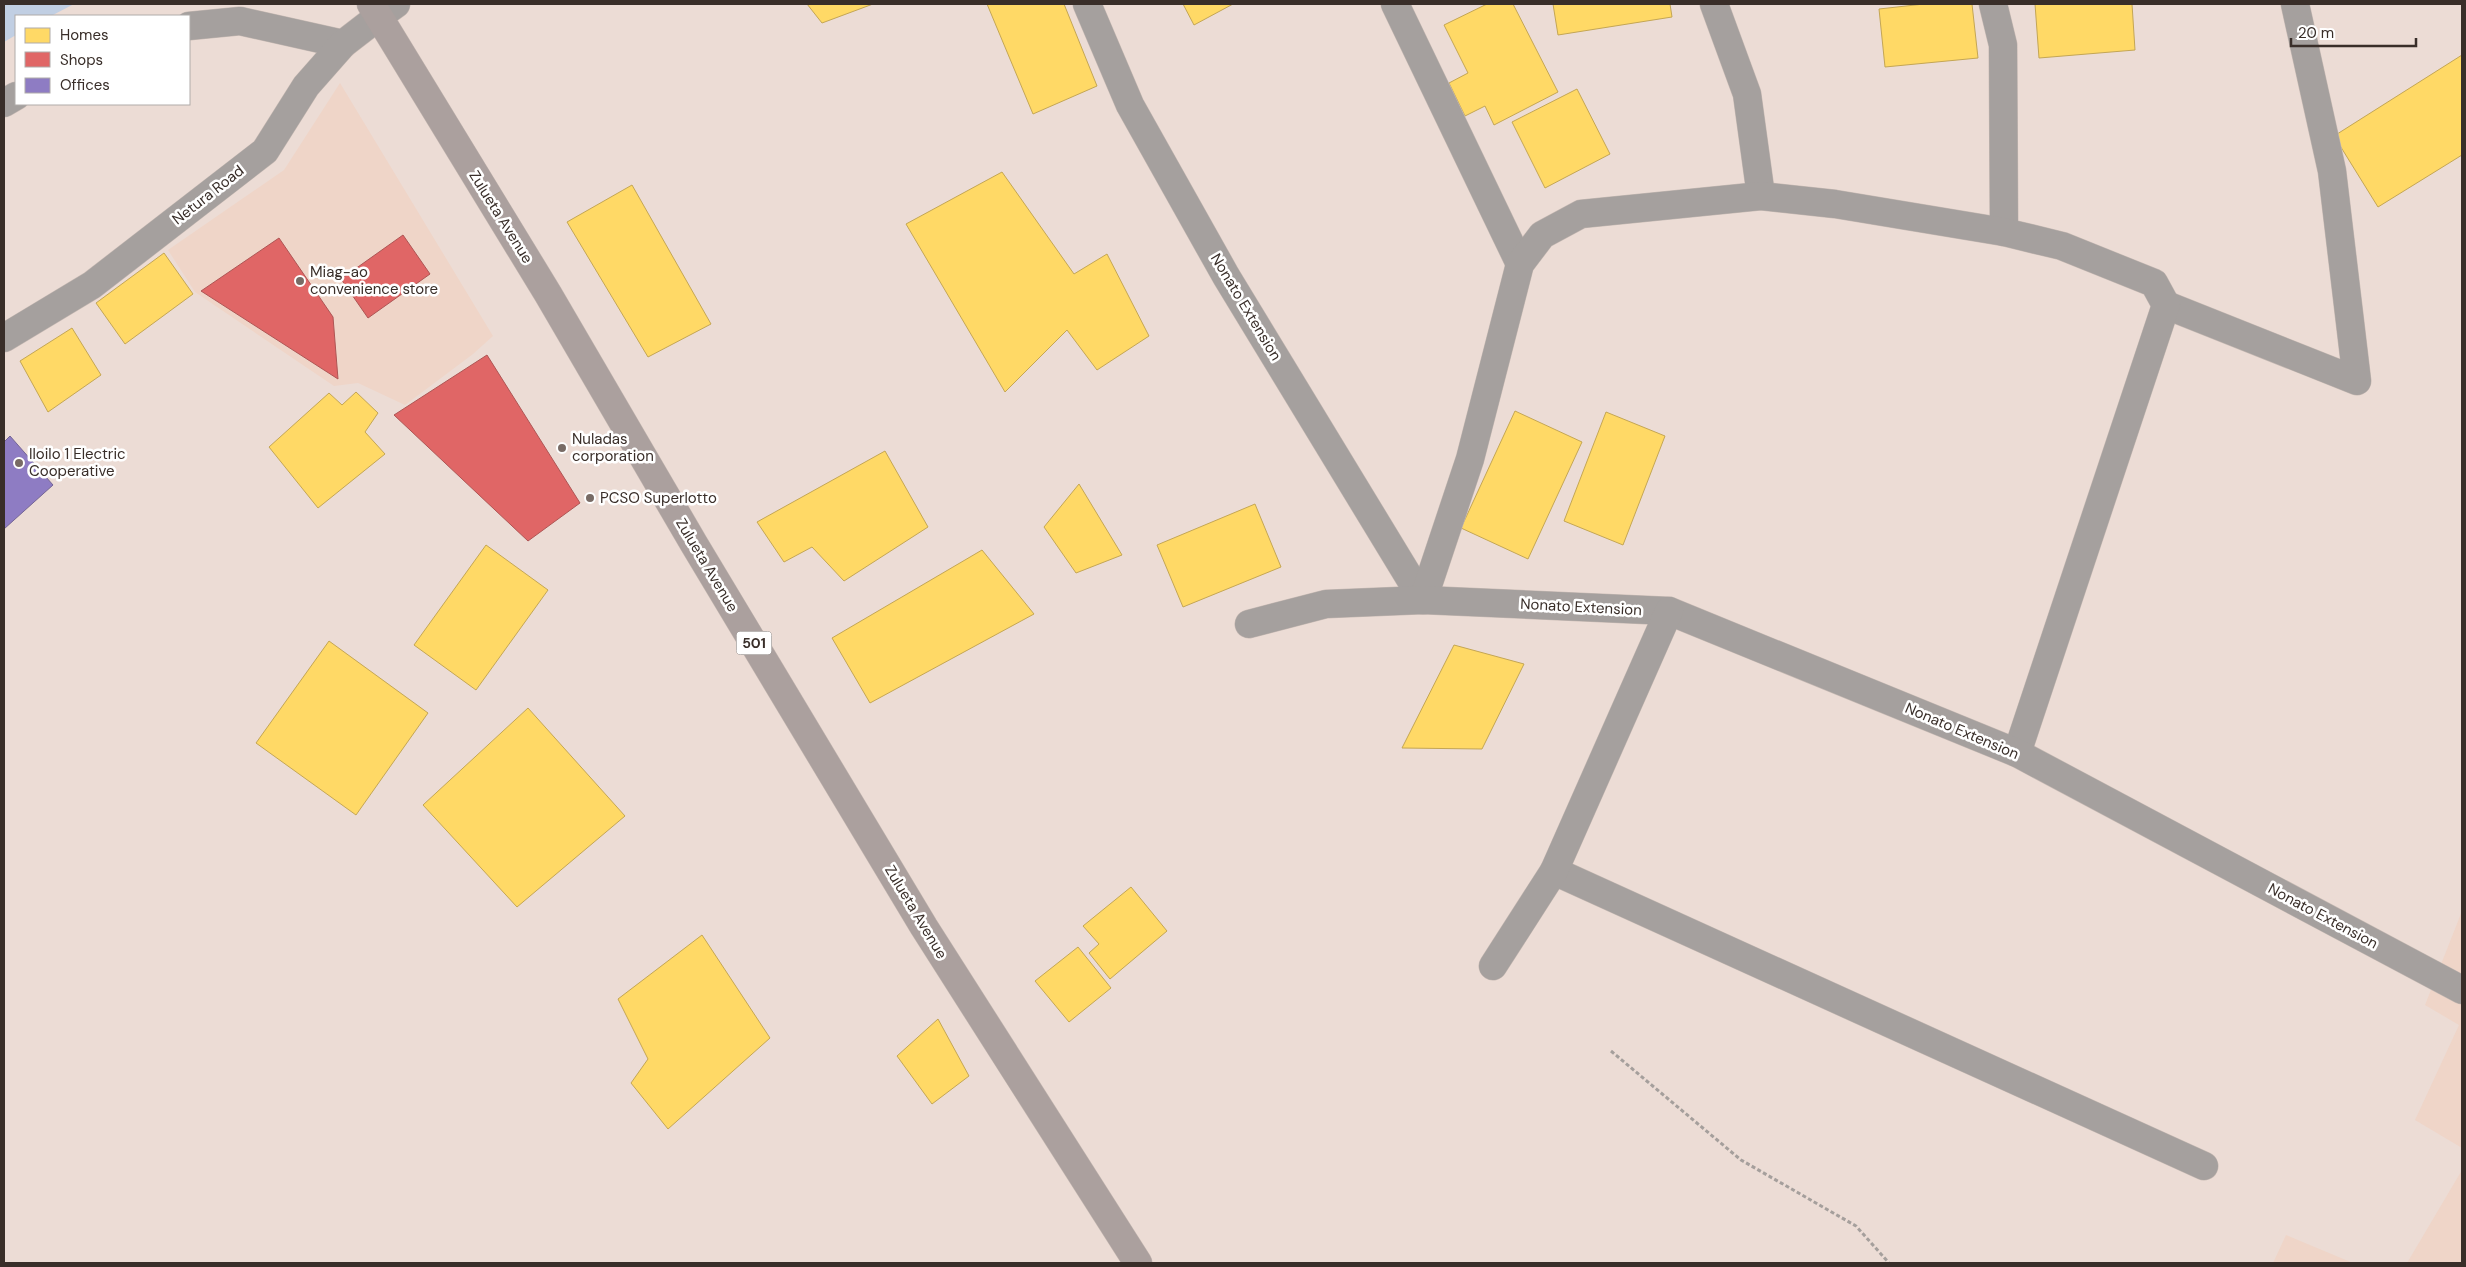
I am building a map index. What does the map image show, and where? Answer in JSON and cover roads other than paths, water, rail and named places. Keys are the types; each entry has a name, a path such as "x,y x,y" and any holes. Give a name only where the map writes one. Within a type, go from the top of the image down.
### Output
{"main road":[{"name":"Zulueta Avenue","path":"382,8 694,544 924,927 1138,1263"}],"street":[{"name":"Nonato Extension","path":"1087,4 1130,105 1173,182 1226,276 1423,600"},
{"path":"1395,4 1520,264"},
{"path":"1714,4 1746,94 1761,196"},
{"path":"1993,4 2003,46 2004,232"},
{"path":"1423,600 1470,459 1520,264 1542,235 1581,214 1761,196 1835,204 2004,232 2062,246 2154,283 2166,305 2357,381 2332,171 2295,4"},
{"name":"Netura Road","path":"4,338 92,285 265,151 306,86 343,44 382,8"},
{"path":"190,26 240,21 343,44"},
{"path":"4,103 15,97"},
{"path":"2017,753 2166,305"},
{"name":"Nonato Extension","path":"1249,624 1326,604 1423,600 1669,611 2017,753 2462,990"},
{"path":"1493,966 1554,871 1669,611"},
{"path":"1554,871 2204,1166"}],"water":[{"path":"4,4 74,4 53,15 15,15 15,36 4,42"}],"place":[{"name":"Miag-ao convenience store","path":"300,281"},
{"name":"Nuladas corporation","path":"562,448"},
{"name":"Iloilo 1 Electric Cooperative","path":"19,463"},
{"name":"PCSO Superlotto","path":"590,498"}]}
